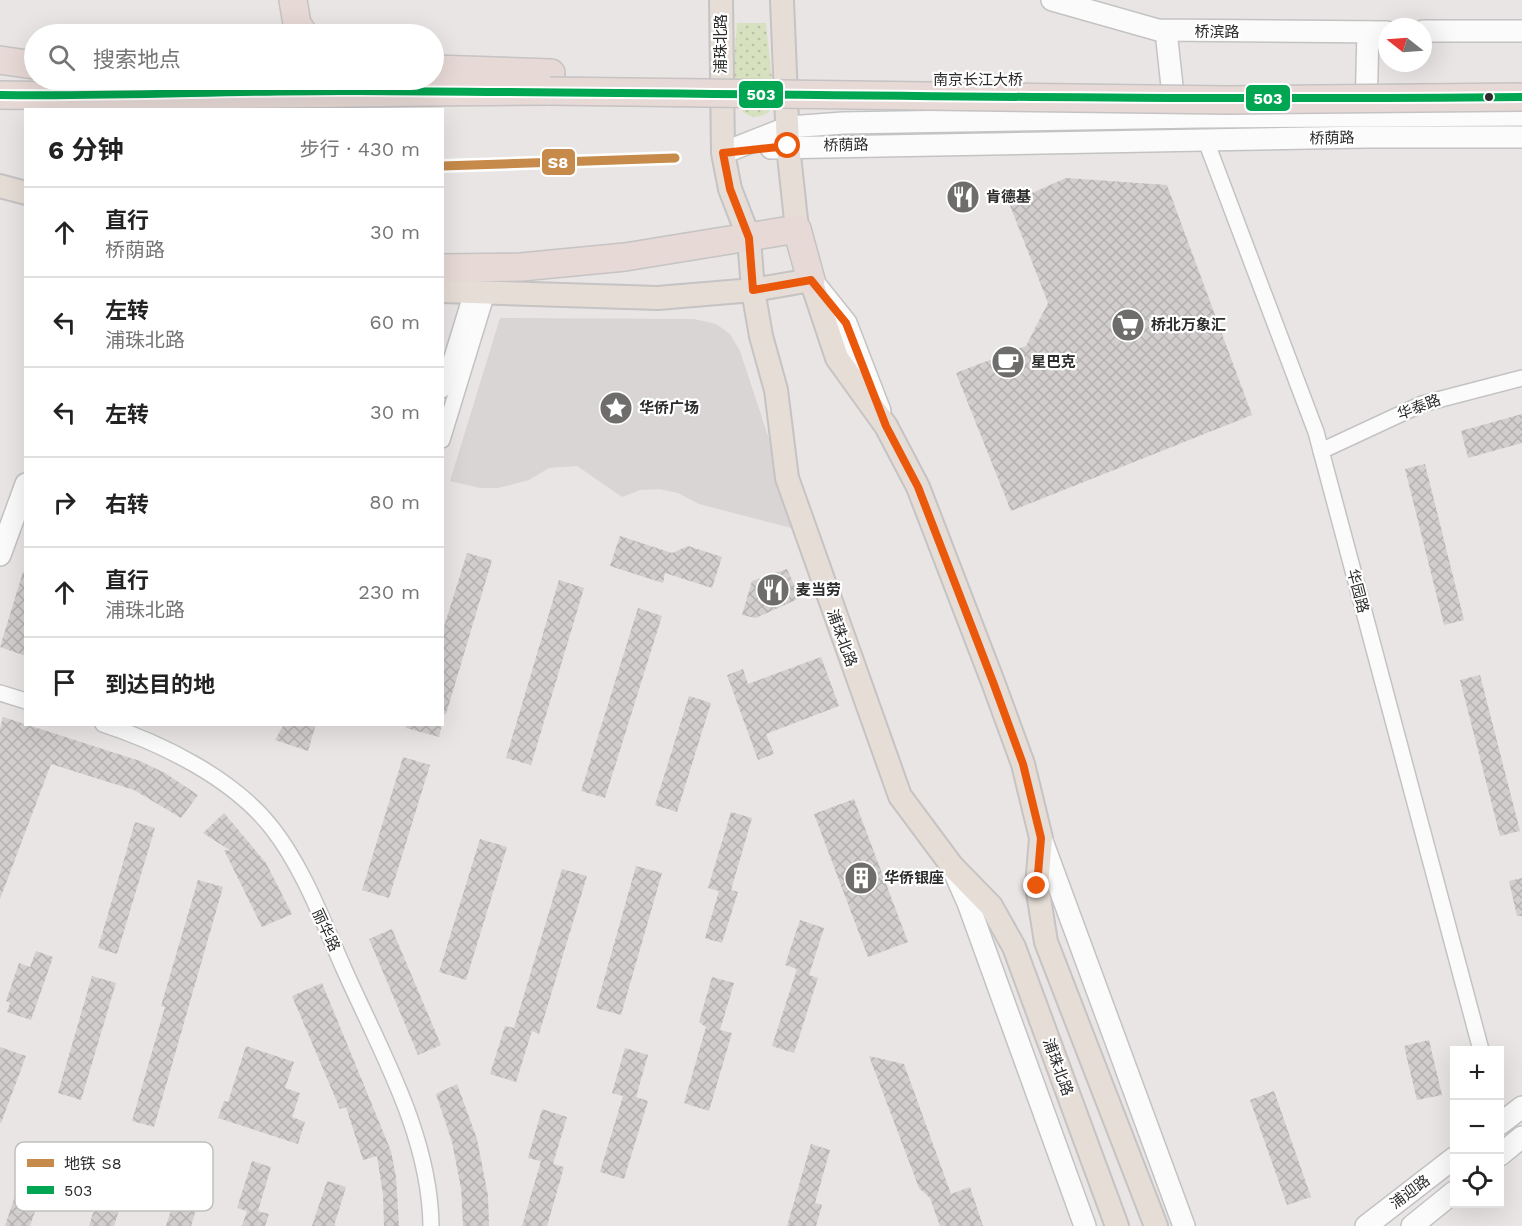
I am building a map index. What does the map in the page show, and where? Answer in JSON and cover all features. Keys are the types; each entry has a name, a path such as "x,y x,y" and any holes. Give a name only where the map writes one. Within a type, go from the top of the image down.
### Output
{"highway":[{"path":"292,0 297,24"},
{"path":"0,60 24,63"},
{"name":"南京长江大桥","path":"444,70 550,82 1228,100 1522,97"},
{"path":"0,72 24,71"},
{"name":"南京长江大桥","path":"444,87 550,82 1522,81"},
{"name":"南京长江大桥","path":"110,97 376,90"},
{"path":"320,108 354,91"},
{"path":"0,96 110,97"},
{"path":"0,104 110,97"},
{"path":"444,268 521,267 625,257 749,238 797,228 811,280"}],"main road":[{"name":"浦珠北路","path":"721,0 723,153 730,189 749,238 753,290 760,336 776,390 787,478 807,542 900,796 952,866 991,906 1014,946 1117,1226"},
{"path":"782,0 788,137 797,228"},
{"path":"0,186 24,193"},
{"path":"444,291 658,298 753,290 811,280 837,358 886,426 918,487 1023,764 1041,838 1037,886 1046,942 1156,1226"}],"street":[{"name":"桥滨路","path":"1052,0 1123,22 1166,31 1378,32"},
{"path":"1166,31 1175,117"},
{"path":"1432,31 1522,31"},
{"path":"1366,126 1378,32"},
{"name":"桥荫路","path":"788,137 1206,141 1366,126 1522,115"},
{"name":"桥荫路","path":"723,153 843,123 1175,117 1366,126 1522,137"},
{"name":"华园路","path":"1206,141 1321,451 1480,1046"},
{"path":"444,385 479,293"},
{"path":"444,433 479,293"},
{"name":"华泰路","path":"1321,451 1422,404 1522,378"},
{"path":"0,555 24,489"},
{"path":"0,693 24,700"},
{"name":"丽华路","path":"108,726 158,745 207,772 243,799 271,827 298,870 399,1091 426,1173 431,1226"},
{"path":"1041,838 1184,1226"},
{"path":"952,866 968,903 1084,1226"},
{"path":"1504,1120 1522,1107"},
{"path":"1504,1133 1510,1147"},
{"name":"浦迎路","path":"1366,1226 1450,1162"},
{"name":"浦迎路","path":"1412,1226 1450,1196"}],"green space":[{"path":"737,23 766,23 774,100 768,113 753,116 743,112 737,101 734,68"}],"shaded area":[{"name":"华侨广场","path":"500,318 694,319 716,324 730,334 740,351 799,530 699,504 678,493 659,489 640,490 622,497 577,466 549,468 529,480 498,488 480,488 450,481"}],"building":[{"name":"桥北万象汇","path":"1066,178 1167,185 1252,415 1011,511 956,373 1026,346 1048,303 1009,203"},
{"path":"1522,414 1522,443 1468,458 1461,431"},
{"path":"1425,464 1464,620 1444,625 1405,469"},
{"path":"620,536 672,553 688,546 722,557 712,588 665,573 663,583 610,566"},
{"path":"467,553 492,560 446,714 444,714 444,627"},
{"name":"麦当劳","path":"787,569 800,598 756,618 742,615 752,581"},
{"path":"23,572 24,655 0,647"},
{"path":"559,580 584,588 531,765 506,758"},
{"path":"638,608 662,616 605,798 581,791"},
{"path":"821,657 839,706 766,734 774,754 758,760 727,675 743,669 748,684"},
{"path":"1480,675 1520,831 1500,836 1460,680"},
{"path":"689,696 711,703 677,812 655,805"},
{"path":"3,717 24,724 24,726 31,726 140,761 165,773 198,795 181,818 134,790 51,764 0,899 0,728"},
{"path":"283,726 315,726 308,751 275,740"},
{"path":"406,726 442,726 439,737 406,728"},
{"path":"403,757 430,765 389,898 362,890"},
{"name":"华侨银座","path":"854,799 908,942 868,957 814,814"},
{"path":"731,812 752,818 731,890 738,892 722,943 705,938 719,891 708,888"},
{"path":"224,813 266,863 292,914 262,927 224,850 231,851 203,833"},
{"path":"135,822 155,828 117,954 98,948"},
{"path":"480,839 507,847 466,980 439,972"},
{"path":"636,866 662,873 621,1015 596,1008"},
{"path":"562,869 587,876 539,1034 532,1031 516,1082 490,1074 505,1026 514,1028"},
{"path":"1522,878 1522,916 1517,916 1509,881"},
{"path":"198,880 223,887 154,1127 132,1121 165,1007 161,1006"},
{"path":"800,920 824,928 809,975 818,978 794,1053 772,1046 797,969 785,965"},
{"path":"392,929 441,1045 418,1055 369,939"},
{"path":"36,951 53,957 31,1020 7,1012 10,1003 6,1001 19,963 30,967"},
{"path":"92,976 116,983 81,1100 58,1093"},
{"path":"712,977 734,983 720,1030 732,1033 709,1111 684,1103 706,1027 699,1022"},
{"path":"322,983 391,1151 396,1177 399,1226 384,1226 383,1194 377,1156 363,1160 346,1107 340,1109 292,996"},
{"path":"1429,1040 1442,1095 1417,1100 1404,1046"},
{"path":"246,1046 294,1062 285,1088 300,1093 292,1117 305,1122 298,1144 218,1118 224,1101 228,1102"},
{"path":"0,1047 26,1056 1,1123 0,1123"},
{"path":"625,1048 648,1055 636,1097 648,1101 624,1179 600,1172 623,1096 612,1093"},
{"path":"869,1056 904,1064 951,1194 970,1187 983,1226 940,1226 930,1198 919,1188"},
{"path":"457,1084 477,1139 488,1196 489,1226 463,1226 461,1188 452,1142 436,1094"},
{"path":"1274,1091 1311,1197 1287,1205 1250,1100"},
{"path":"542,1109 567,1117 553,1164 564,1167 547,1226 522,1226 541,1161 528,1158"},
{"path":"811,1144 830,1150 815,1203 822,1205 816,1226 787,1226"},
{"path":"252,1161 271,1167 258,1211 269,1214 265,1226 242,1226 247,1211 237,1208"},
{"path":"327,1181 346,1187 334,1226 312,1226"},
{"path":"15,1196 15,1211 35,1211 30,1226 5,1226"},
{"path":"94,1211 119,1211 114,1226 89,1226"},
{"path":"171,1211 196,1211 191,1226 166,1226"}],"metro line":[{"name":"S8","path":"444,166 675,158"}],"transit line":[{"name":"503","path":"0,95 359,91 1086,97 1522,97"}],"place":[{"name":"肯德基","path":"963,197"},
{"name":"桥北万象汇","path":"1128,325"},
{"name":"星巴克","path":"1008,362"},
{"name":"华侨广场","path":"616,408"},
{"name":"麦当劳","path":"773,590"},
{"name":"华侨银座","path":"861,878"}],"route":[{"path":"788,146 723,153 730,189 749,238 753,290 811,280 846,323 886,426 918,487 1023,764 1041,838 1037,886"}]}
